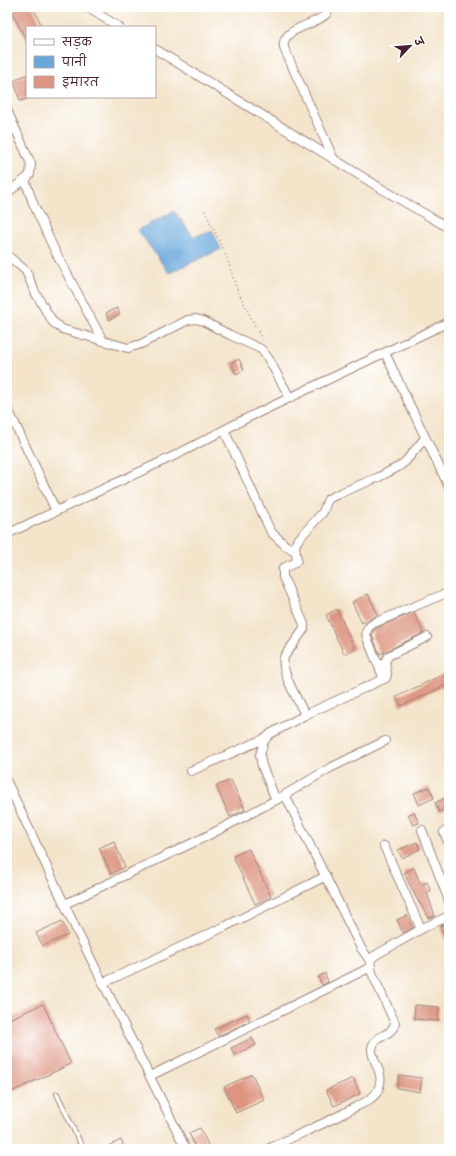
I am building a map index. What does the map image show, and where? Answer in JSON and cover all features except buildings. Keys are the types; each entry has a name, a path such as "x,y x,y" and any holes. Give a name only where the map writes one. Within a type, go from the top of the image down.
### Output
{"street":[{"path":"87,7 117,26"},
{"path":"329,7 327,13 322,17 291,33 285,37 283,42 284,48 334,160"},
{"path":"156,50 334,160 449,228"},
{"path":"7,110 30,164 30,174 25,180 7,193"},
{"path":"25,180 33,203 55,251 103,341"},
{"path":"7,254 26,271 35,292 53,322 62,329 123,348 131,348 180,324 196,319 258,347 264,352 290,398"},
{"path":"7,534 178,454 224,430 449,322"},
{"path":"385,352 449,487"},
{"path":"7,407 56,510"},
{"path":"224,430 271,532 295,551"},
{"path":"305,715 287,676 283,662 289,649 304,629 304,624 283,577 283,568 295,563 297,560 295,547 297,541 323,512 328,499 398,467 405,462 425,438"},
{"path":"384,679 368,641 366,632 368,628 374,623 449,592"},
{"path":"276,800 262,766 260,755 261,747 266,738 270,734 305,715 384,679 387,674 385,662 388,656 427,637"},
{"path":"191,771 266,738"},
{"path":"65,904 209,835 276,800 335,765 385,741"},
{"path":"7,782 104,984 186,1149"},
{"path":"268,1149 338,1116 369,1100 377,1093 380,1087 380,1074 372,1050 373,1044 378,1039 392,1031 395,1023 370,964 285,795"},
{"path":"422,830 449,901"},
{"path":"444,832 449,844"},
{"path":"384,846 422,929"},
{"path":"104,984 226,926 326,876"},
{"path":"150,1076 370,964 374,956 422,929 449,916"}],"lane":[{"path":"57,1094 83,1149"}],"path":[{"path":"205,211 227,258 236,287 262,339 264,352"}],"water":[{"path":"174,211 194,237 212,230 221,249 169,273 138,230"}]}
